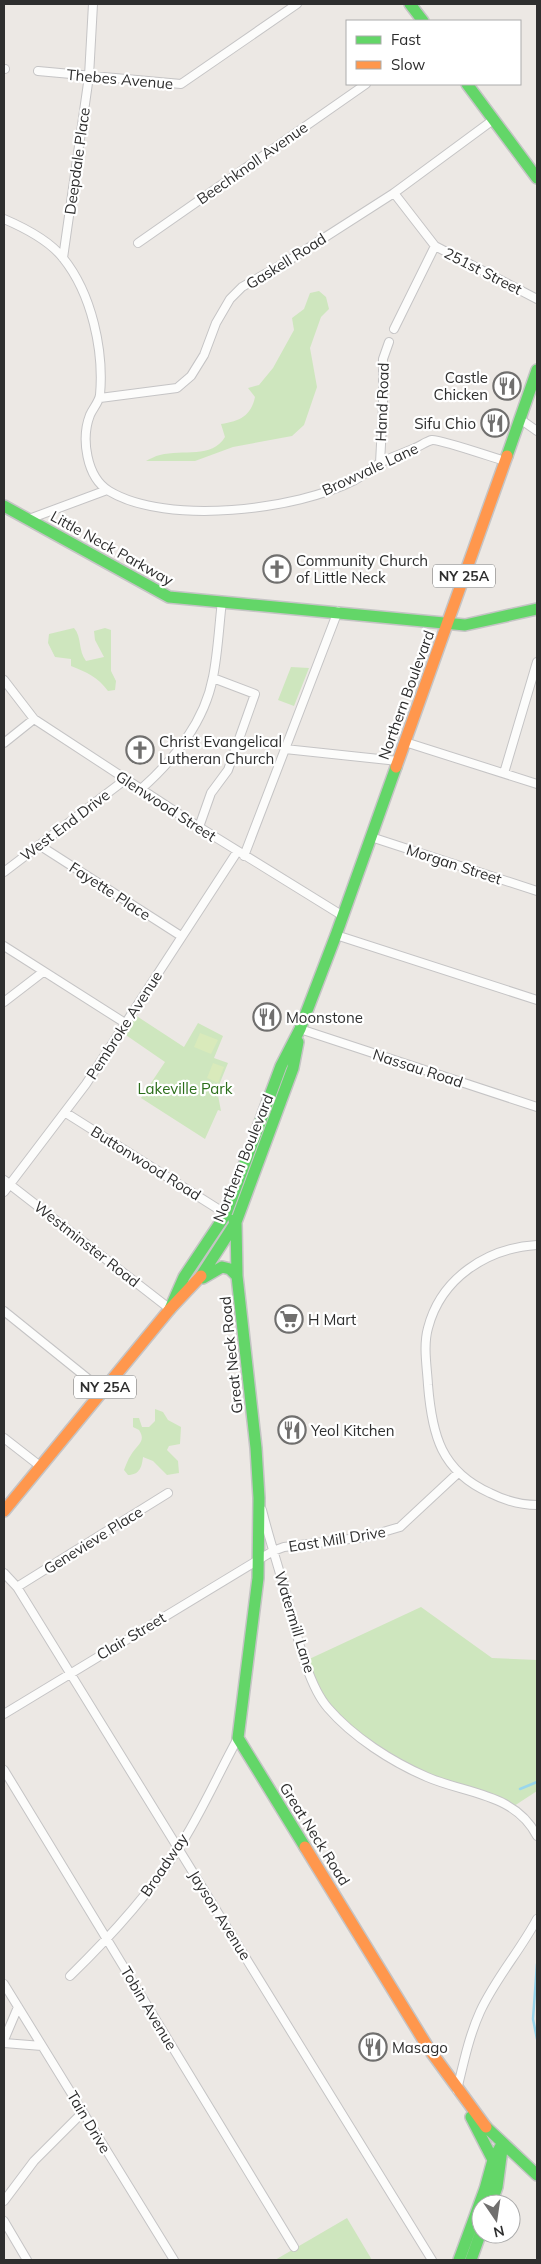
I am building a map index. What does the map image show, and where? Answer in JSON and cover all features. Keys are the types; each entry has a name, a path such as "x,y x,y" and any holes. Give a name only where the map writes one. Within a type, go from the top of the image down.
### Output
{"main road":[{"path":"410,4 422,20"},
{"path":"468,85 537,178"},
{"name":"Northern Boulevard","path":"170,1309 184,1277 226,1214 281,1066 300,1029 336,935 537,370"},
{"name":"Little Neck Parkway","path":"4,506 169,597 222,600 465,625 537,609"},
{"name":"Northern Boulevard","path":"4,1511 170,1309 197,1283 236,1222 293,1068 300,1029"},
{"path":"226,1214 236,1222"},
{"name":"Great Neck Road","path":"236,1222 237,1276 256,1448 259,1498 258,1559 238,1738 429,2049 457,2090 482,2123 502,2144 537,2175"},
{"path":"197,1283 219,1268 230,1268 237,1276"},
{"path":"457,2090 493,2160"},
{"path":"459,2260 485,2189 493,2160 502,2144"},
{"path":"495,2194 502,2144"},
{"path":"470,2260 476,2244"}],"street":[{"name":"Deepdale Place","path":"63,258 89,76 93,4"},
{"name":"Thebes Avenue","path":"38,71 181,84 297,4"},
{"name":"Beechknoll Avenue","path":"138,243 365,85"},
{"name":"Gaskell Road","path":"100,398 177,388 191,376 204,356 216,323 230,299 242,287 394,193 492,120"},
{"name":"251st Street","path":"394,193 435,246 537,299"},
{"path":"4,219 28,231 63,258 84,296 93,323 99,357 100,398 90,415 86,441 92,469 107,490 29,519"},
{"path":"394,329 435,246"},
{"name":"Hand Road","path":"380,463 383,359 389,342"},
{"path":"520,419 537,431"},
{"name":"Browvale Lane","path":"107,490 136,503 176,510 212,511 290,503 355,480 380,463 433,440 505,461"},
{"path":"141,789 166,765 193,728 207,698 213,678 222,600"},
{"name":"Pembroke Avenue","path":"4,1192 7,1182 66,1113 181,936 241,854 285,749 338,611"},
{"path":"504,773 537,662"},
{"path":"199,828 211,792 228,770 255,694 213,678"},
{"name":"Glenwood Street","path":"4,680 34,719 199,828 342,916"},
{"path":"4,743 34,719"},
{"path":"405,742 537,784"},
{"path":"285,749 398,762"},
{"name":"West End Drive","path":"4,872 126,779"},
{"name":"Morgan Street","path":"371,837 537,891"},
{"name":"Fayette Place","path":"39,845 181,936"},
{"path":"336,935 537,1000"},
{"path":"4,946 125,1023"},
{"path":"4,1002 43,972"},
{"name":"Nassau Road","path":"300,1029 537,1107"},
{"name":"Buttonwood Road","path":"66,1113 226,1214"},
{"name":"Westminster Road","path":"7,1182 170,1309"},
{"path":"537,1244 507,1249 469,1268 451,1283 441,1294 433,1311 427,1330 426,1346 433,1423 440,1446 458,1474 477,1488 499,1498 537,1505"},
{"path":"4,1311 102,1390"},
{"path":"4,1438 40,1466"},
{"name":"East Mill Drive","path":"258,1559 273,1551 294,1545 366,1537 400,1527 458,1474"},
{"name":"Genevieve Place","path":"18,1587 168,1492"},
{"name":"Great Neck Road","path":"259,1498 273,1551"},
{"name":"Watermill Lane","path":"273,1551 300,1646 322,1700 328,1708 365,1740 405,1767 429,1778 484,1794 508,1805 521,1816 537,1836"},
{"name":"Clair Street","path":"4,1714 258,1559"},
{"name":"Jayson Avenue","path":"4,1572 18,1587 432,2260"},
{"name":"Broadway","path":"70,1976 108,1939 150,1888 179,1848 238,1738"},
{"name":"Tobin Avenue","path":"4,1770 294,2247"},
{"path":"457,2090 479,2013 496,1982 515,1957 537,1919"},
{"name":"Tain Drive","path":"4,1984 174,2260"},
{"path":"18,2007 4,2041 42,2046"},
{"path":"4,2201 34,2161 83,2112"},
{"path":"4,2222 28,2260"}],"green space":[{"path":"319,291 326,297 329,309 321,317 310,348 317,387 304,425 292,436 233,447 195,461 146,461 169,453 205,451 219,444 225,437 221,424 239,419 251,409 255,397 248,388 259,385 273,368 294,330 292,318 304,309 310,293"},
{"path":"74,628 86,661 104,657 95,640 94,631 105,628 111,630 111,671 116,681 115,690 108,691 96,679 71,666 71,659 55,657 48,643 49,634"},
{"path":"291,667 309,668 294,706 278,700"},
{"name":"Lakeville Park","path":"132,1013 184,1047 198,1023 223,1036 214,1058 228,1063 217,1090 221,1111 218,1110 205,1139 141,1098 165,1062 120,1031"},
{"path":"200,1033 218,1040 211,1054 194,1047"},
{"path":"213,1063 224,1067 218,1083 207,1078"},
{"path":"155,1409 163,1412 168,1420 181,1427 180,1444 169,1446 167,1450 178,1461 179,1473 167,1475 153,1461 143,1457 138,1472 128,1475 124,1470 129,1458 142,1438 139,1430 133,1427 133,1418 139,1418 142,1427 149,1427 155,1421"},
{"path":"421,1607 492,1658 537,1660 537,1791 511,1808 429,1778 365,1740 328,1708 305,1661"},
{"path":"347,2218 372,2260 275,2260"}],"waterway":[{"path":"520,1789 537,1782"},
{"path":"537,1964 533,2019 537,2039"}],"traffic: fast":[{"path":"410,4 422,20"},
{"path":"468,85 537,178"},
{"path":"507,456 537,370"},
{"path":"4,506 169,597 465,625 537,609"},
{"path":"170,1309 184,1277 226,1214 281,1066 300,1029 336,935 396,767"},
{"path":"201,1276 236,1222 293,1068 298,1042"},
{"path":"234,1220 236,1222 237,1276 256,1448 259,1498 258,1578 238,1738 305,1847"},
{"path":"203,1278 222,1267 230,1269 237,1276"},
{"path":"471,2117 493,2160"},
{"path":"486,2127 537,2175"},
{"path":"459,2260 485,2189 493,2160 502,2144"},
{"path":"495,2194 502,2149"},
{"path":"471,2260 477,2244"}],"traffic: slow":[{"path":"396,767 507,456"},
{"path":"4,1511 170,1309 201,1276"},
{"path":"305,1847 429,2049 486,2127"}],"place":[{"name":"Castle Chicken","path":"507,386"},
{"name":"Sifu Chio","path":"495,423"},
{"name":"Community Church of Little Neck","path":"277,569"},
{"name":"Christ Evangelical Lutheran Church","path":"140,750"},
{"name":"Moonstone","path":"267,1017"},
{"name":"H Mart","path":"289,1319"},
{"name":"Yeol Kitchen","path":"292,1430"},
{"name":"Masago","path":"373,2047"}]}
